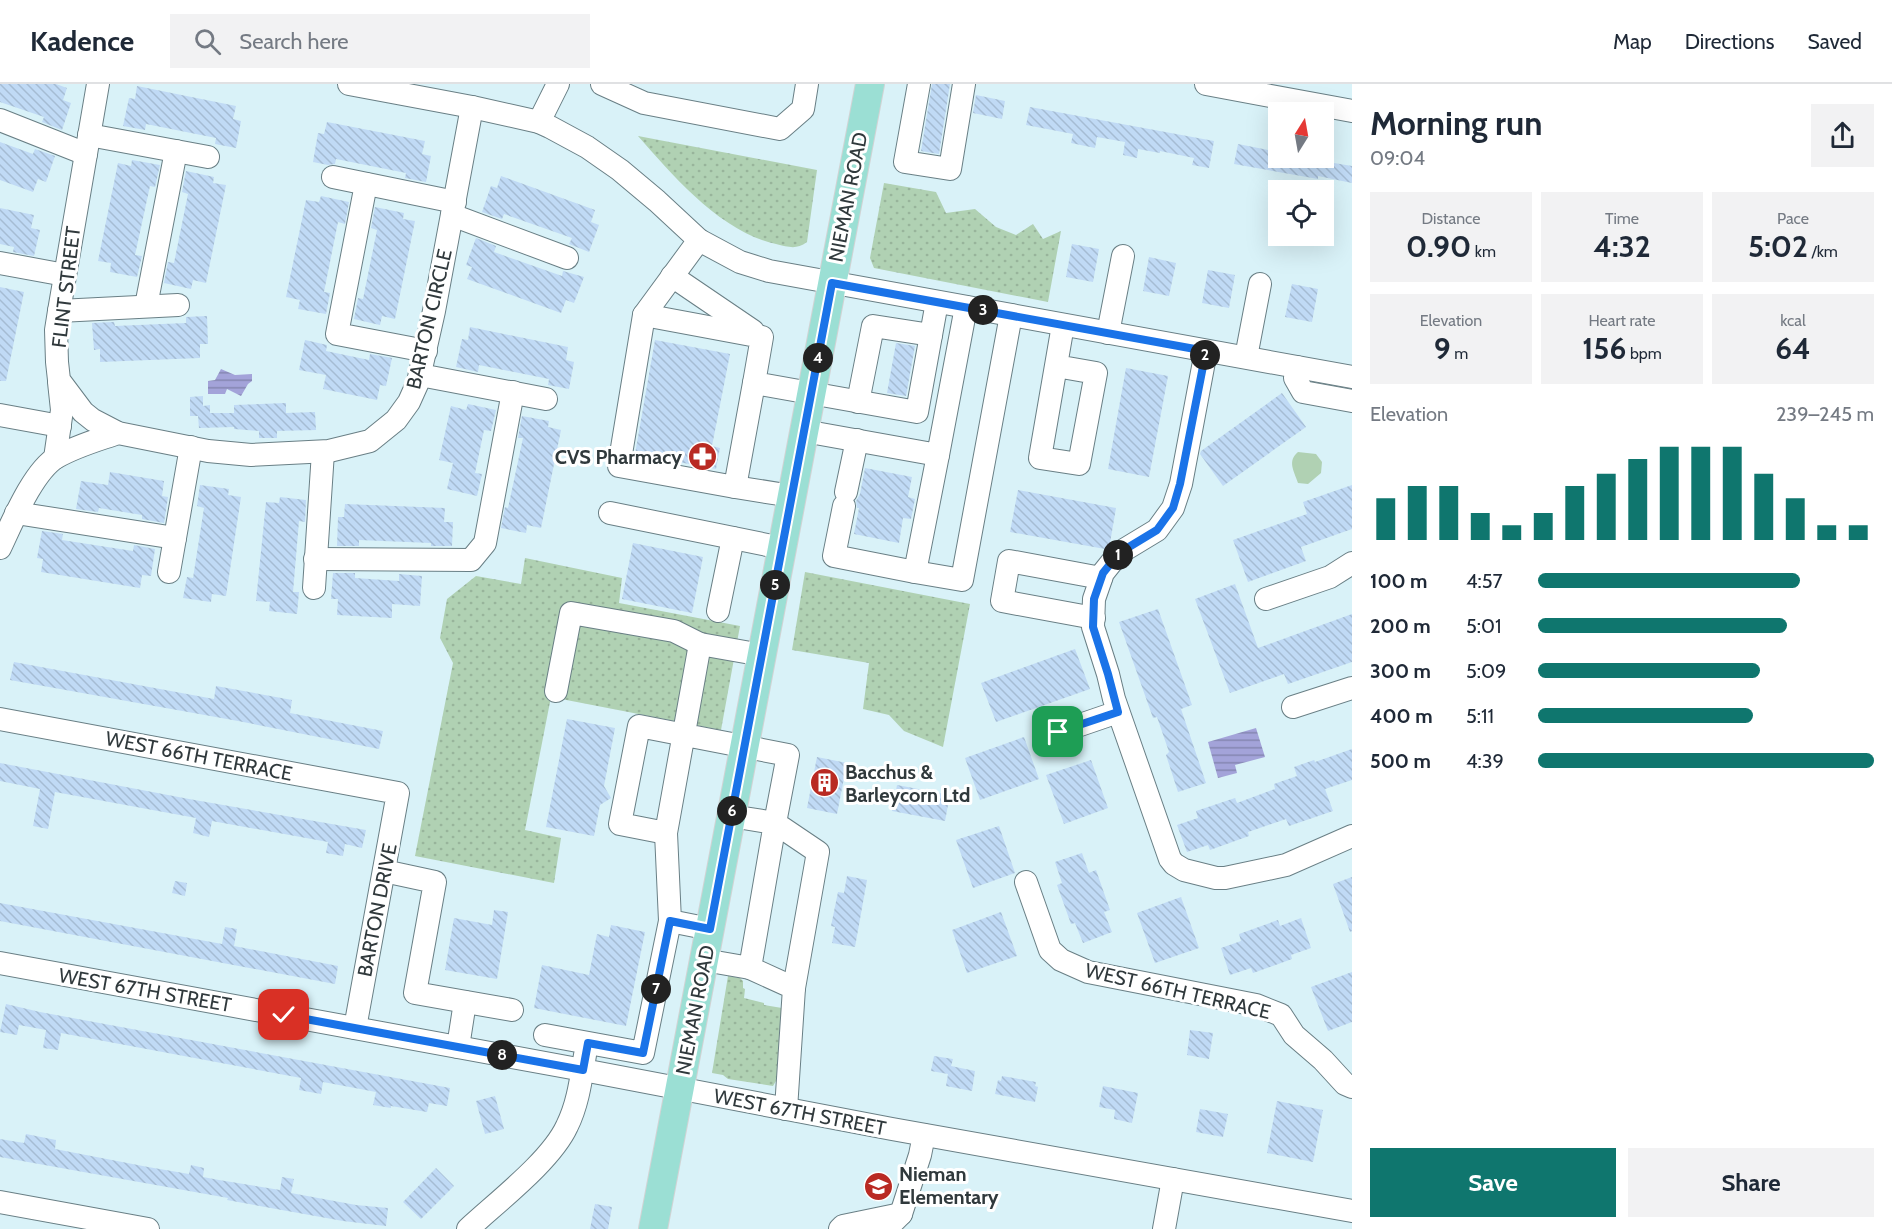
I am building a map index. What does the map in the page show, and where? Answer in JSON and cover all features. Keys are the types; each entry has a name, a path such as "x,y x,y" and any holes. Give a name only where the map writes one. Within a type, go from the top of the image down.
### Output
{"main road":[{"name":"NIEMAN ROAD","path":"653,1229 870,84"}],"street":[{"name":"FLINT STREET","path":"55,458 62,410 56,333 98,84"},
{"path":"349,84 377,87 539,122 588,147 620,170 699,240 740,262 769,271 1352,377"},
{"path":"539,122 558,84"},
{"path":"602,84 644,103 780,129 803,109 807,84"},
{"path":"919,84 905,162 950,169 964,84"},
{"path":"1206,84 1265,89 1352,111"},
{"name":"BARTON CIRCLE","path":"118,432 208,451 251,455 323,452 370,441 396,420 409,402 420,375 426,351 472,107"},
{"path":"0,120 87,144 176,151 208,157"},
{"path":"146,306 176,151"},
{"path":"333,177 454,209 567,258"},
{"path":"366,184 337,334 426,351"},
{"path":"699,240 645,315 619,466 792,496"},
{"path":"1108,333 1124,256"},
{"path":"0,263 65,275"},
{"path":"672,276 762,337"},
{"path":"1246,357 1260,284"},
{"path":"754,382 916,412 937,302"},
{"path":"59,311 178,305"},
{"path":"915,572 966,307"},
{"path":"645,315 762,337"},
{"path":"857,440 834,556 962,580 1011,315"},
{"path":"1056,366 1064,325"},
{"path":"858,402 873,326 931,335"},
{"path":"735,487 762,337"},
{"path":"1206,351 1180,484 1173,508 1157,530 1119,553 1103,573 1094,599 1093,627 1118,712 1170,859 1184,870 1216,878 1236,877 1286,865 1352,836"},
{"path":"1297,367 1295,378 1303,392 1352,401"},
{"path":"420,375 546,399"},
{"path":"59,380 83,412 93,420 118,432"},
{"path":"315,559 471,560 485,543 513,393"},
{"path":"0,416 60,426"},
{"path":"804,430 938,455"},
{"path":"0,548 16,513 39,475 55,458 118,432"},
{"path":"169,572 191,447"},
{"path":"314,588 323,452"},
{"path":"16,513 175,538"},
{"path":"610,513 782,548"},
{"path":"718,611 733,538"},
{"path":"1094,618 1002,601 1009,561 1101,578"},
{"path":"1266,599 1330,577 1352,563"},
{"path":"556,692 571,613 674,631 700,644 762,655"},
{"path":"545,1035 643,1053 670,921 666,833 700,644"},
{"path":"1293,707 1352,687"},
{"path":"1045,737 1118,712"},
{"name":"WEST 66TH TERRACE","path":"0,719 399,793"},
{"path":"666,833 620,824 639,726 788,755 750,968"},
{"name":"BARTON DRIVE","path":"355,1028 399,793"},
{"path":"731,816 775,823 818,852 794,987 786,1109"},
{"path":"384,872 435,882 415,993 512,1010"},
{"name":"WEST 66TH TERRACE","path":"1026,882 1050,950 1061,960 1088,972 1256,1005 1281,1015 1294,1035 1323,1060 1345,1084 1352,1087"},
{"path":"670,921 710,929"},
{"path":"704,960 750,968 794,987"},
{"name":"WEST 67TH STREET","path":"0,963 924,1135 1352,1211"},
{"path":"458,1047 465,1002"},
{"path":"468,1229 541,1162 561,1138 577,1098 588,1043"},
{"path":"840,1229 843,1226 894,1222 920,1155 924,1135"},
{"path":"1164,1229 1173,1179"},
{"path":"0,1202 148,1229"}],"green space":[{"path":"638,136 817,170 807,242 796,247 785,246 756,238 736,228 700,201"},
{"path":"884,183 936,192 946,213 975,209 996,227 1016,235 1033,224 1043,239 1061,231 1048,302 874,268 870,258"},
{"path":"1298,452 1316,454 1322,462 1321,473 1308,484 1298,483 1293,470 1293,459"},
{"path":"525,558 622,578 619,603 740,626 721,730 551,697 525,830 561,838 554,883 415,856 453,663 440,638 447,599 476,576 521,584"},
{"path":"805,572 970,604 943,747 904,731 889,715 863,709 869,663 792,650"},
{"path":"728,976 740,978 743,981 744,998 782,1008 778,1082 776,1081 773,1086 728,1079 723,1075 712,1073"}],"water":[{"path":"221,369 235,375 252,374 252,381 241,396 227,389 225,394 208,394 208,381 215,380"},
{"path":"1256,728 1265,757 1235,765 1237,773 1218,778 1208,742"}],"building":[{"path":"0,84 56,84 67,88 63,100 71,103 62,130 42,122 44,117 0,102"},
{"path":"932,84 950,84 939,154 921,151"},
{"path":"137,86 236,106 233,119 241,121 236,148 215,144 216,138 146,124 145,130 123,126 129,98 135,99"},
{"path":"976,95 1005,101 1002,119 973,113"},
{"path":"1030,107 1214,141 1209,168 1192,165 1194,158 1160,151 1160,153 1138,149 1137,158 1123,155 1125,142 1097,137 1095,148 1071,143 1073,134 1026,125"},
{"path":"327,122 425,141 422,154 431,156 426,182 405,178 406,173 336,159 335,164 328,165 313,162 318,133 324,134"},
{"path":"0,142 33,154 35,149 55,156 46,182 38,179 33,192 0,180"},
{"path":"1238,144 1268,150 1268,168 1334,168 1334,163 1352,166 1352,183 1318,176 1318,179 1234,164"},
{"path":"132,160 160,165 155,187 150,186 135,255 142,256 137,277 110,272 111,263 98,261 118,163 131,166"},
{"path":"186,171 214,177 213,183 226,185 206,283 193,280 191,289 164,283 168,262 174,263 188,194 182,192"},
{"path":"501,176 595,210 591,222 599,225 589,252 569,244 572,238 504,214 502,219 482,212 491,186 497,188"},
{"path":"321,196 349,202 345,224 338,222 324,292 330,293 326,314 298,309 300,300 286,297 306,200 319,202"},
{"path":"375,207 404,213 403,219 415,221 395,319 382,316 380,325 354,319 358,298 363,299 377,230 371,228"},
{"path":"0,208 34,215 31,228 40,230 34,256 13,252 14,247 0,244"},
{"path":"476,238 496,246 494,252 562,276 563,271 584,277 574,303 566,300 561,313 467,279 472,267 466,265"},
{"path":"1072,244 1099,249 1093,282 1066,277"},
{"path":"1149,257 1176,263 1169,296 1143,291"},
{"path":"1208,270 1235,275 1229,308 1202,303"},
{"path":"1292,284 1318,289 1312,322 1285,317"},
{"path":"0,287 24,292 6,381 0,381"},
{"path":"207,316 208,344 200,344 200,358 100,362 100,349 94,350 92,323 114,322 115,326 186,323 186,317"},
{"path":"470,327 568,347 566,360 574,362 569,389 548,385 549,379 479,365 478,372 456,367 462,339 468,340"},
{"path":"305,340 327,345 326,351 369,360 370,354 392,358 386,386 380,385 377,400 323,389 326,375 299,370"},
{"name":"CVS Pharmacy","path":"655,340 730,354 712,446 720,448 716,469 635,454"},
{"path":"896,343 915,346 906,396 887,393"},
{"path":"1126,368 1168,376 1149,477 1108,469"},
{"path":"1282,393 1306,427 1223,486 1200,454 1201,451"},
{"path":"203,396 203,406 210,405 210,413 234,413 234,405 286,403 286,413 315,412 316,430 277,431 277,438 259,438 259,431 234,429 234,427 199,428 198,416 190,416 190,397"},
{"path":"468,404 496,410 491,431 484,430 475,473 482,474 477,496 447,489 453,463 439,460 451,406 466,410"},
{"path":"522,416 549,421 548,427 561,430 541,528 527,525 526,533 501,528 505,507 508,508 523,438 518,438"},
{"path":"865,468 912,477 908,497 915,499 911,519 903,518 899,543 854,534 859,508 857,508 856,501 860,494"},
{"path":"110,472 164,481 162,496 168,497 164,523 142,519 142,515 99,508 98,512 76,509 81,481 108,485"},
{"path":"200,485 229,489 228,495 241,497 226,596 212,594 211,602 183,598 187,577 193,578 204,508 197,506"},
{"path":"1352,485 1352,529 1301,547 1306,561 1248,582 1233,540 1307,514 1303,502"},
{"path":"1018,490 1116,508 1110,543 1105,549 1010,532"},
{"path":"280,497 306,500 305,522 299,521 293,592 299,592 297,614 269,611 270,602 256,601 266,502 279,503"},
{"path":"345,504 445,508 444,522 453,522 452,546 359,540 359,546 337,546 338,517 344,517"},
{"path":"42,531 63,534 62,540 133,551 134,545 155,549 151,576 142,575 140,588 41,572 43,559 37,558"},
{"path":"633,543 703,557 692,613 622,599"},
{"path":"333,573 355,573 355,578 399,581 399,574 422,576 420,606 392,604 392,618 337,615 338,599 331,599"},
{"path":"1235,584 1258,648 1352,614 1352,662 1288,684 1284,674 1230,693 1195,599"},
{"path":"1158,609 1192,705 1181,709 1206,783 1178,792 1166,755 1169,752 1157,717 1153,718 1119,622"},
{"path":"1075,649 1090,689 996,722 981,683"},
{"path":"14,662 214,699 216,686 292,700 290,713 383,731 379,749 10,680"},
{"path":"567,719 615,728 604,786 611,798 600,805 594,836 546,827"},
{"path":"1024,737 1039,779 980,800 965,758"},
{"path":"1352,749 1352,780 1325,789 1333,811 1289,826 1286,819 1248,832 1249,836 1210,850 1208,845 1187,852 1177,825 1198,818 1196,811 1235,798 1237,803 1275,789 1274,784 1297,776 1294,767"},
{"name":"Bacchus & Barleycorn Ltd","path":"817,757 847,763 837,814 807,808"},
{"path":"1091,760 1108,808 1064,824 1046,775"},
{"path":"0,763 366,830 362,848 345,844 343,856 326,853 328,842 212,821 209,837 193,833 196,818 55,792 48,829 33,826 40,789 0,781"},
{"path":"897,785 950,795 945,821 892,811"},
{"path":"999,826 1015,873 973,888 956,840"},
{"path":"1082,853 1089,873 1096,870 1110,910 1104,912 1112,932 1083,943 1075,923 1071,924 1057,885 1062,883 1055,862"},
{"path":"847,876 867,880 855,947 832,943 835,927 831,926 838,892 844,893"},
{"path":"1352,877 1352,931 1350,932 1333,884"},
{"path":"175,881 187,883 185,896 172,893"},
{"path":"1181,897 1199,948 1155,963 1137,913"},
{"path":"0,903 222,944 225,927 237,929 234,946 338,966 335,984 0,921"},
{"path":"494,910 508,912 497,979 445,970 454,918 492,925"},
{"path":"1001,912 1017,956 967,973 952,930"},
{"path":"1301,918 1311,948 1291,955 1292,959 1253,973 1251,968 1230,975 1221,948 1241,941 1239,934 1278,920 1280,926"},
{"path":"611,925 645,932 626,1026 534,1008 542,965 589,975 597,934 609,937"},
{"path":"1352,972 1352,1022 1328,1031 1311,987"},
{"path":"6,1004 450,1088 447,1106 429,1103 427,1112 373,1105 376,1092 323,1082 321,1094 299,1090 301,1078 61,1033 58,1050 43,1048 46,1030 19,1025 17,1035 0,1032"},
{"path":"1190,1030 1213,1033 1209,1059 1187,1055"},
{"path":"934,1056 953,1059 951,1066 975,1071 972,1091 946,1086 948,1074 931,1071"},
{"path":"1002,1076 1036,1082 1035,1086 1038,1087 1035,1102 995,1094 998,1080 1001,1081"},
{"path":"1103,1086 1138,1093 1132,1123 1114,1119 1115,1110 1099,1107"},
{"path":"495,1096 504,1129 485,1134 476,1101"},
{"path":"1277,1101 1323,1110 1313,1162 1267,1153"},
{"path":"1200,1109 1228,1114 1223,1137 1196,1132"},
{"path":"26,1134 56,1140 55,1149 148,1167 189,1174 191,1165 204,1168 203,1177 219,1180 280,1190 282,1177 294,1179 291,1193 356,1205 388,1208 386,1226 343,1221 0,1157 0,1139 24,1143"},
{"path":"436,1168 454,1186 421,1219 403,1202"},
{"path":"595,1204 612,1207 608,1229 590,1229"}],"place":[{"name":"CVS Pharmacy","path":"703,457"},
{"name":"Bacchus & Barleycorn Ltd","path":"824,783"},
{"name":"Nieman Elementary","path":"878,1186"}],"route":[{"path":"284,1015 583,1070 588,1043 643,1053 670,921 710,929 832,283 1206,351 1180,484 1173,508 1157,530 1119,553 1103,573 1094,599 1093,627 1118,712 1058,732"}]}
